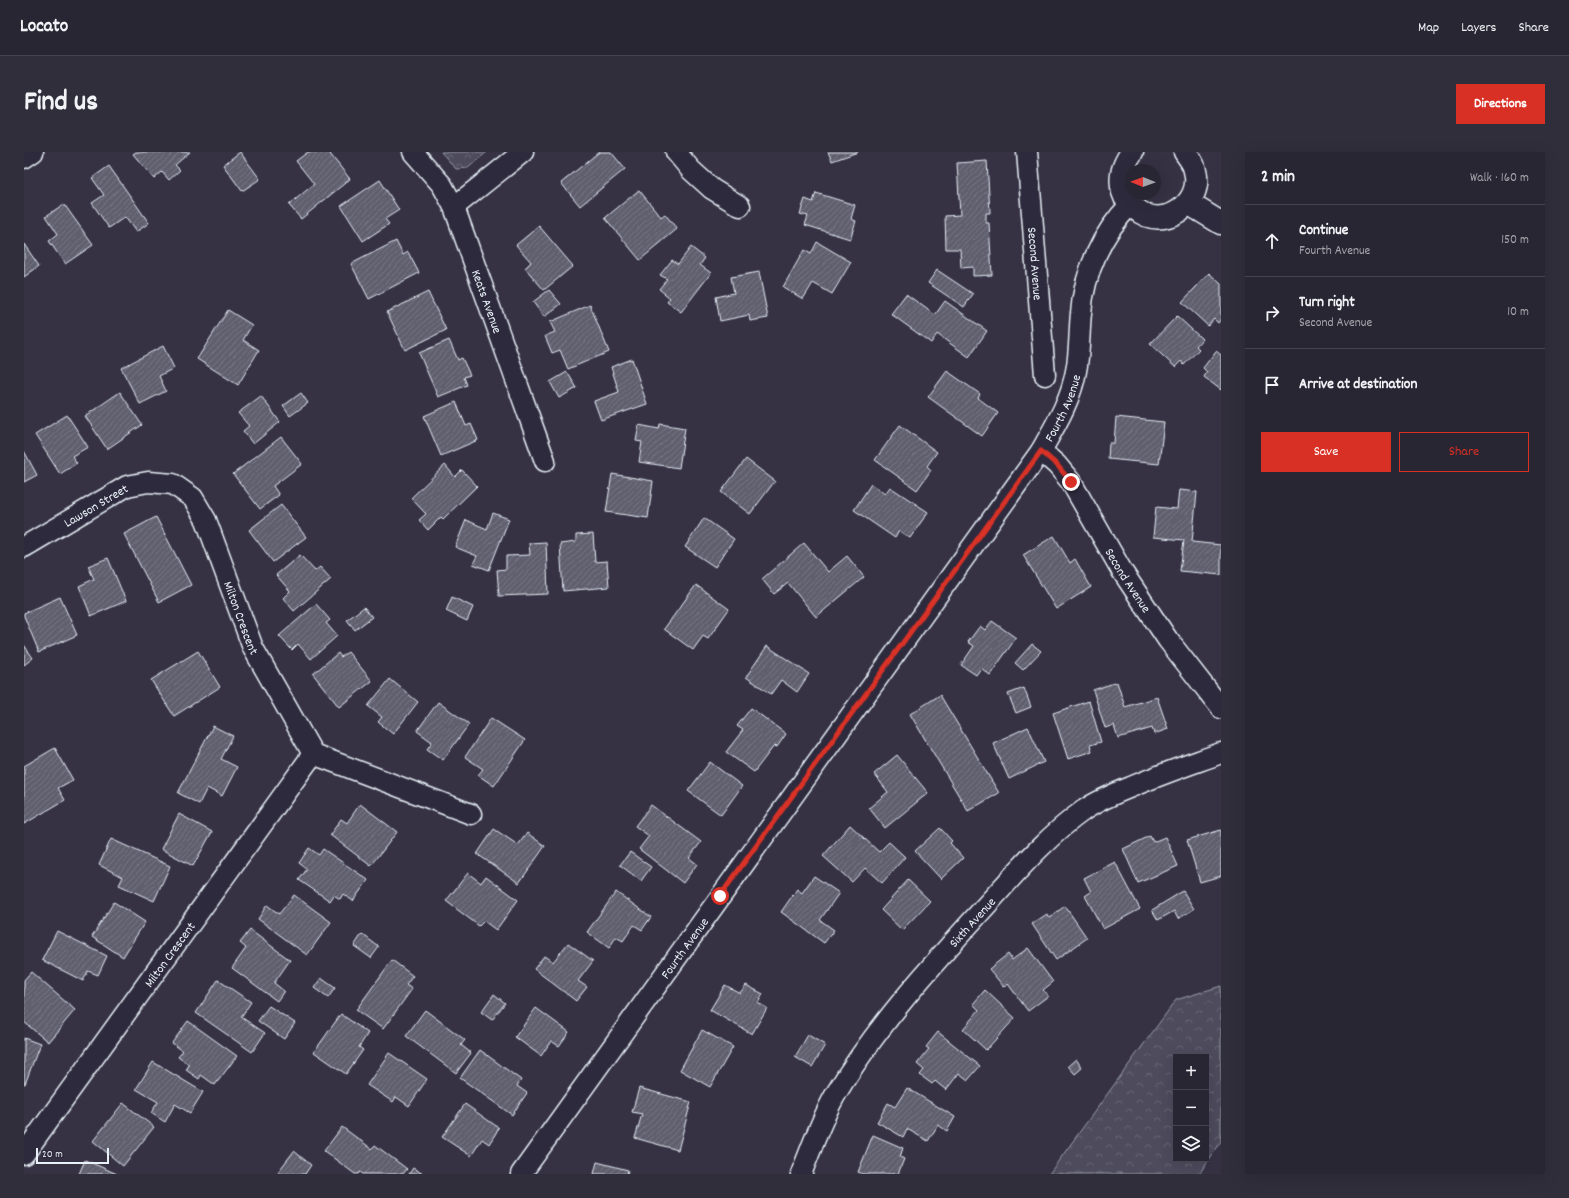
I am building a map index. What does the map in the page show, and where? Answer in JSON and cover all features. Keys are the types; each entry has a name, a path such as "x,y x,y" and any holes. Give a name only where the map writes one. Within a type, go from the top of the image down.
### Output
{"street":[{"path":"24,158 33,152"},
{"name":"Keats Avenue","path":"413,152 442,185 454,207 545,461"},
{"path":"454,207 523,152"},
{"path":"676,152 691,170 712,190 740,206"},
{"name":"Second Avenue","path":"1026,152 1045,375"},
{"path":"1132,152 1125,161 1122,172 1121,184 1124,195 1130,205 1139,212 1160,218 1175,213 1188,203 1194,193 1196,171 1185,152"},
{"path":"1188,203 1221,223"},
{"name":"Fourth Avenue","path":"521,1174 1041,451 1059,419 1070,393 1076,371 1082,305 1085,286 1092,264 1108,233 1119,216 1130,205"},
{"name":"Second Avenue","path":"1041,451 1057,465 1071,482 1122,571 1168,640 1221,708"},
{"name":"Lawson Street","path":"24,547 127,486 148,482 172,484"},
{"name":"Milton Crescent","path":"24,1154 313,754 253,648 206,520 193,498 172,484"},
{"name":"Sixth Avenue","path":"801,1174 836,1093 864,1051 904,1000 978,914 1040,848 1055,833 1085,809 1154,777 1221,753"},
{"path":"313,754 471,814"}],"green space":[{"path":"441,152 487,152 468,168 456,169"},
{"path":"1221,986 1221,1142 1209,1159 1209,1054 1173,1054 1173,1162 1207,1162 1199,1174 1049,1174 1176,1000"}],"building":[{"path":"136,152 190,152 175,165 180,170 169,180 162,172 154,179 133,154"},
{"path":"240,152 260,179 242,191 223,165"},
{"path":"308,152 332,152 330,154 350,179 301,219 289,205 314,184 296,161"},
{"path":"599,152 611,152 625,169 580,206 561,183"},
{"path":"828,152 858,152 832,161"},
{"path":"987,161 990,213 986,213 986,223 989,223 992,275 973,276 973,267 961,268 960,249 946,249 945,216 960,215 957,163"},
{"path":"109,166 149,223 136,232 125,217 109,228 92,203 104,195 92,178"},
{"path":"380,180 399,210 385,219 389,224 363,241 341,206"},
{"path":"639,190 661,217 665,214 677,229 640,260 605,218"},
{"path":"816,193 855,205 851,219 856,221 850,239 805,225 808,216 800,214 805,199 813,202"},
{"path":"64,204 93,245 65,264 49,241 58,234 46,216"},
{"path":"539,226 573,266 544,290 525,268 531,262 516,245"},
{"path":"396,241 403,255 408,252 419,273 369,299 351,264"},
{"path":"817,242 851,262 832,294 813,283 803,299 783,287 804,250 811,254"},
{"path":"24,244 39,266 24,277"},
{"path":"691,247 705,258 700,265 711,273 681,312 667,302 670,298 659,289 667,279 660,275 672,260 678,264"},
{"path":"937,270 973,294 964,307 928,283"},
{"path":"759,272 768,318 750,321 749,315 720,321 716,297 734,293 731,277"},
{"path":"1209,273 1221,284 1221,319 1218,323 1214,319 1208,326 1182,302"},
{"path":"549,290 561,304 544,317 533,302"},
{"path":"428,292 446,330 405,350 387,312"},
{"path":"906,294 935,315 945,301 987,331 969,357 937,334 931,343 891,314"},
{"path":"590,305 609,352 568,369 560,350 552,353 545,336 555,332 550,322"},
{"path":"228,310 252,325 243,340 259,350 238,385 197,359"},
{"path":"1177,316 1202,339 1196,346 1199,349 1184,365 1181,361 1175,367 1150,344"},
{"path":"449,340 458,360 462,358 470,375 464,377 467,385 438,397 419,353"},
{"path":"163,346 174,368 159,376 166,391 140,404 121,368"},
{"path":"1216,351 1221,355 1221,390 1204,377 1207,372 1203,368"},
{"path":"632,359 647,404 601,420 594,401 619,392 611,367"},
{"path":"947,371 980,394 978,398 998,413 982,436 928,397"},
{"path":"567,372 577,388 559,398 550,382"},
{"path":"120,392 142,425 107,449 85,416"},
{"path":"301,393 308,403 290,416 283,406"},
{"path":"261,396 280,422 253,444 243,431 249,426 238,413"},
{"path":"456,402 466,426 471,424 478,440 441,456 424,416"},
{"path":"67,415 88,447 72,456 77,463 60,474 35,435"},
{"path":"1116,417 1164,422 1159,464 1108,459 1109,443 1114,443"},
{"path":"660,424 685,428 679,468 639,462 642,442 636,441 639,425 659,429"},
{"path":"900,425 937,452 927,466 931,470 917,490 875,460"},
{"path":"281,437 302,464 273,486 279,495 260,509 233,474"},
{"path":"24,451 37,475 24,482"},
{"path":"746,459 775,481 750,514 721,492"},
{"path":"445,465 455,477 462,470 477,486 443,519 441,517 428,530 419,520 426,514 411,498"},
{"path":"612,474 653,481 648,518 606,512"},
{"path":"871,484 885,494 890,487 928,512 910,538 899,531 895,538 854,510"},
{"path":"1179,490 1197,492 1192,542 1221,545 1221,575 1180,571 1184,540 1153,537 1156,507 1177,509"},
{"path":"281,505 306,537 273,562 249,530"},
{"path":"493,513 509,519 489,570 473,564 477,556 455,547 466,520 487,529"},
{"path":"156,517 191,585 159,602 124,534"},
{"path":"704,518 734,539 715,567 685,547"},
{"path":"593,534 595,562 607,561 609,587 563,591 560,544 576,542 576,535"},
{"path":"1054,536 1070,563 1075,559 1091,587 1056,609 1023,555"},
{"path":"546,542 548,594 499,596 497,570 506,569 506,556 530,555 529,543"},
{"path":"804,543 828,572 847,556 864,577 816,617 788,583 774,594 762,579"},
{"path":"300,555 315,571 320,567 331,579 294,611 283,598 290,591 276,575"},
{"path":"108,558 126,601 91,616 79,586 94,579 88,566"},
{"path":"696,585 729,609 708,639 703,636 693,650 664,629"},
{"path":"60,597 77,635 39,652 24,613"},
{"path":"452,597 473,607 467,621 446,611"},
{"path":"316,604 330,620 326,623 337,636 311,659 298,644 292,650 279,636"},
{"path":"364,607 372,617 355,630 347,620"},
{"path":"992,621 1016,638 990,675 981,668 976,675 961,665 974,646 968,642 980,626 985,630"},
{"path":"1032,644 1041,651 1023,670 1015,663"},
{"path":"24,645 33,658 24,665"},
{"path":"767,646 809,674 797,692 781,680 771,694 746,677"},
{"path":"198,651 220,687 174,716 151,680"},
{"path":"348,652 372,681 339,707 313,674 338,653 341,657"},
{"path":"390,679 418,702 393,734 378,722 382,717 368,706"},
{"path":"1117,682 1125,707 1157,697 1168,729 1154,734 1152,728 1118,738 1114,725 1105,728 1093,690"},
{"path":"1024,688 1031,707 1016,713 1008,694"},
{"path":"940,695 999,793 968,811 910,714"},
{"path":"1089,701 1101,742 1090,745 1092,751 1068,759 1053,713"},
{"path":"438,702 469,724 443,760 427,749 432,742 417,731"},
{"path":"751,708 786,734 777,747 774,746 754,772 726,752 743,730 737,726"},
{"path":"491,718 525,740 494,786 478,775 483,769 465,757"},
{"path":"213,726 233,736 221,759 237,767 222,796 207,788 199,804 178,793"},
{"path":"1028,727 1044,762 1009,779 993,743"},
{"path":"55,748 73,780 58,788 65,800 24,824 24,766"},
{"path":"897,755 928,793 885,828 869,808 888,792 874,774"},
{"path":"710,762 742,786 721,815 688,791"},
{"path":"360,804 397,832 371,866 330,835 341,819 347,823"},
{"path":"651,805 701,842 689,858 697,864 683,883 639,849 649,836 635,826"},
{"path":"179,814 212,832 193,866 161,849"},
{"path":"850,825 879,852 889,842 905,857 882,883 865,868 852,882 823,856"},
{"path":"940,828 952,841 950,843 963,858 941,879 915,851"},
{"path":"494,829 518,845 527,833 545,846 519,883 477,854"},
{"path":"1221,830 1221,876 1200,882 1187,840"},
{"path":"1150,836 1153,842 1165,837 1178,866 1138,883 1123,849"},
{"path":"111,839 170,866 154,901 119,885 123,877 99,865"},
{"path":"309,848 319,855 323,849 368,880 353,901 343,894 340,899 334,895 330,901 299,880 307,869 299,863"},
{"path":"630,852 651,867 641,881 620,865"},
{"path":"1115,862 1140,909 1103,929 1085,896 1091,892 1084,878"},
{"path":"468,873 481,883 486,876 518,900 496,930 484,921 479,926 446,901"},
{"path":"814,876 839,893 820,920 834,930 824,943 781,912 797,889 802,893"},
{"path":"908,880 930,901 902,930 881,910"},
{"path":"1183,891 1194,909 1178,919 1174,911 1158,920 1152,910"},
{"path":"616,892 651,917 642,930 634,925 623,941 616,937 609,948 587,932"},
{"path":"294,895 331,922 307,955 258,919 267,905 279,914"},
{"path":"114,902 145,922 123,957 92,937"},
{"path":"1065,906 1087,938 1056,960 1032,924 1047,914 1049,918"},
{"path":"250,930 290,960 274,983 284,991 277,1001 232,968 246,948 240,943"},
{"path":"57,931 107,956 98,975 88,971 83,981 42,960"},
{"path":"362,934 379,947 371,958 354,946"},
{"path":"568,943 593,961 578,981 587,987 576,1001 534,969 544,956 553,962"},
{"path":"1028,948 1053,982 1043,990 1048,996 1028,1011 1008,984 1004,987 989,969 1008,954 1012,960"},
{"path":"392,960 413,976 406,985 412,989 383,1029 356,1010"},
{"path":"31,972 75,1010 48,1042 24,1022 24,980"},
{"path":"321,978 335,988 328,998 314,988"},
{"path":"218,980 251,1002 241,1017 265,1033 252,1052 196,1013"},
{"path":"725,985 740,993 746,985 763,994 758,1003 767,1008 752,1034 710,1010"},
{"path":"985,990 1015,1018 986,1050 963,1029 979,1010 973,1004"},
{"path":"494,994 505,1003 492,1020 481,1012"},
{"path":"269,1006 295,1023 284,1039 258,1021"},
{"path":"536,1008 569,1032 559,1046 551,1041 541,1056 515,1037"},
{"path":"425,1010 465,1040 461,1045 471,1053 456,1073 406,1036"},
{"path":"341,1014 368,1033 359,1047 363,1050 346,1074 314,1052"},
{"path":"188,1021 237,1056 215,1085 201,1075 199,1079 186,1070 189,1065 178,1057 183,1051 172,1043"},
{"path":"702,1030 733,1047 710,1087 680,1070"},
{"path":"938,1032 980,1066 968,1080 959,1073 946,1090 935,1081 932,1084 920,1075 924,1070 917,1064 929,1049 926,1047"},
{"path":"808,1035 825,1045 812,1067 795,1057"},
{"path":"24,1038 40,1044 25,1084 24,1084"},
{"path":"480,1050 521,1080 517,1086 527,1093 512,1115 460,1078"},
{"path":"389,1053 427,1079 409,1106 396,1097 393,1102 367,1085"},
{"path":"1076,1059 1082,1068 1075,1074 1068,1066"},
{"path":"153,1062 203,1092 190,1113 175,1104 165,1122 151,1113 158,1102 136,1089"},
{"path":"639,1088 691,1102 678,1150 635,1138 642,1114 632,1112"},
{"path":"907,1088 955,1117 947,1131 938,1125 928,1141 907,1129 903,1137 877,1122 888,1103 895,1107"},
{"path":"123,1103 154,1127 123,1166 93,1141"},
{"path":"465,1104 499,1128 489,1144 482,1139 471,1156 442,1137"},
{"path":"342,1127 372,1149 375,1145 407,1169 403,1174 363,1174 360,1172 359,1174 355,1174 324,1151"},
{"path":"873,1135 903,1148 900,1157 904,1159 898,1174 863,1174 858,1172"},
{"path":"294,1151 311,1165 305,1174 280,1174 278,1172"},
{"path":"85,1160 117,1174 79,1174"},
{"path":"597,1162 628,1170 627,1174 594,1174"},
{"path":"413,1168 423,1174 409,1174"}],"route":[{"path":"720,896 1041,451 1057,465 1071,482"}]}
